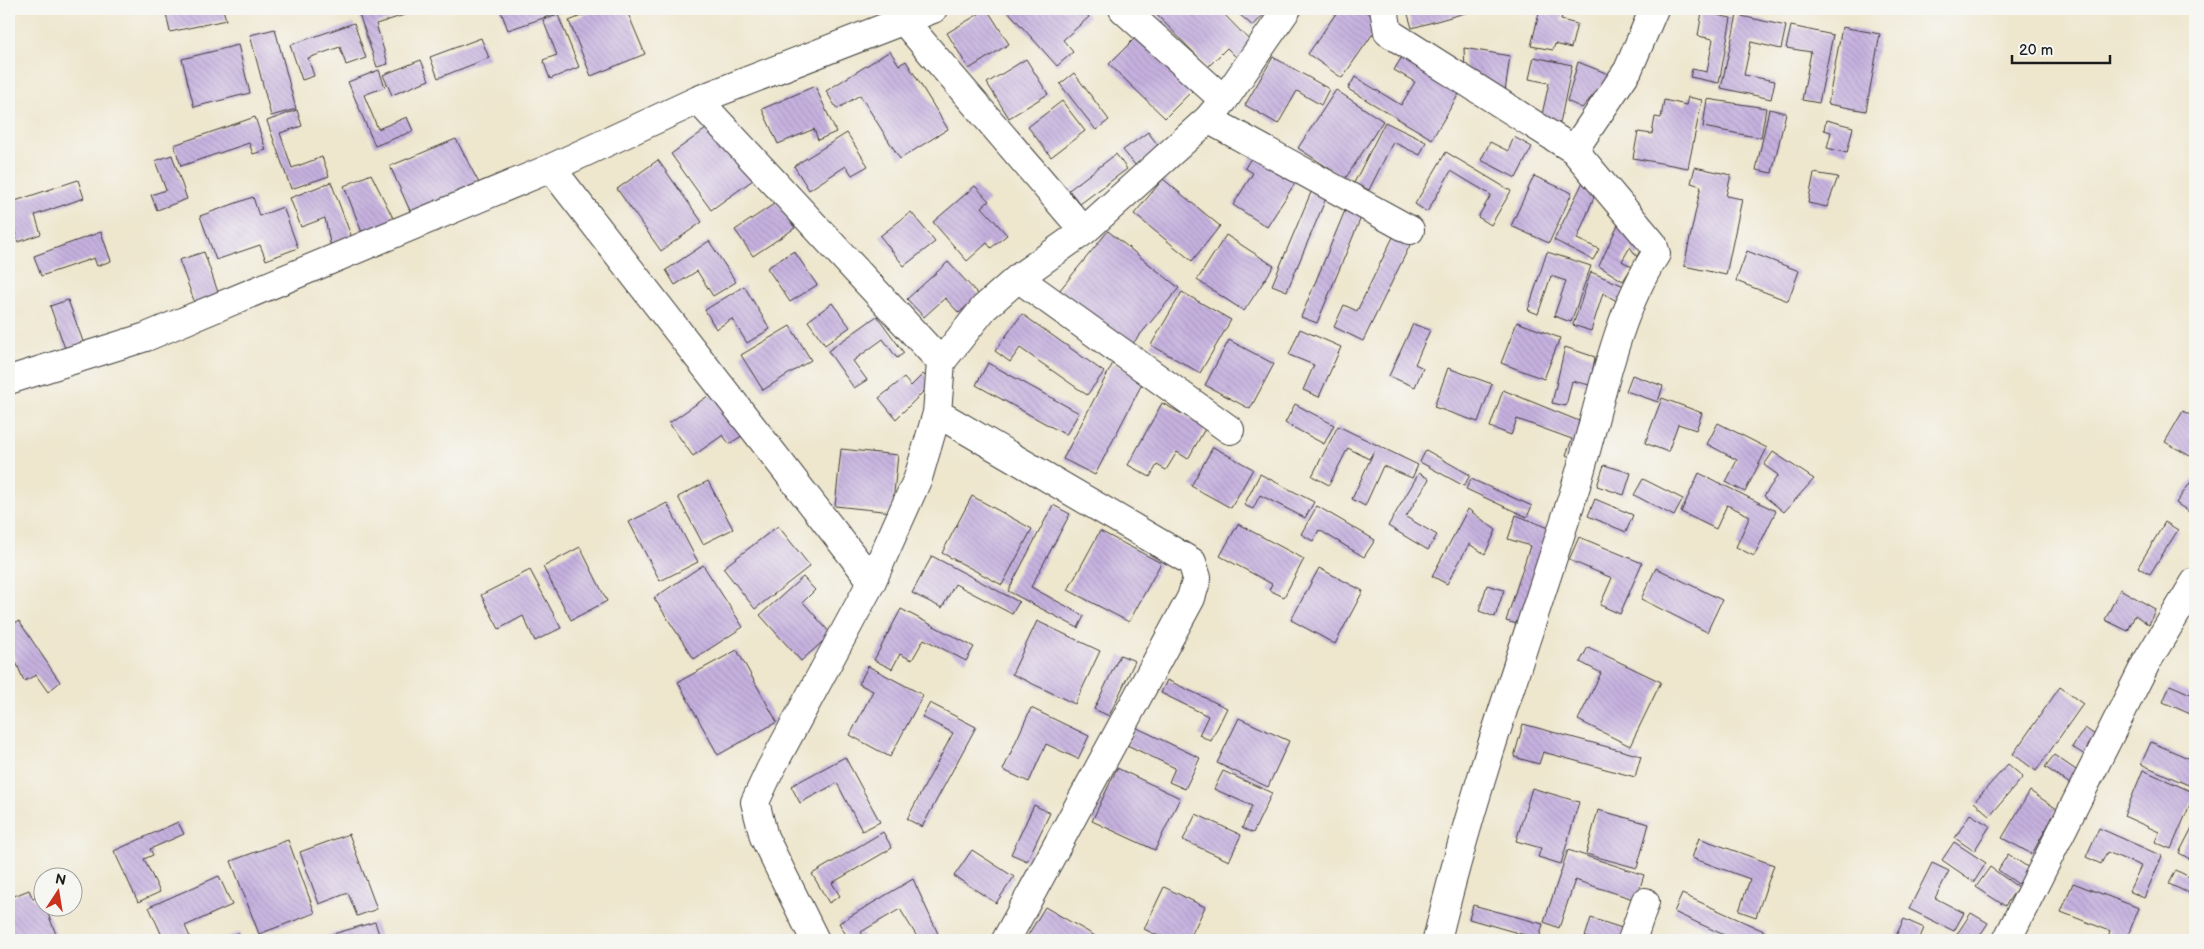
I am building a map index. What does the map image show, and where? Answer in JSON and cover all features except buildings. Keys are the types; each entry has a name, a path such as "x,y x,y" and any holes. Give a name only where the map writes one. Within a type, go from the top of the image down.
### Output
{"street":[{"path":"9,380 146,337 551,168 698,100 933,9"},
{"path":"1123,9 1216,109 1410,230"},
{"path":"815,940 764,837 755,802 770,770 872,581 918,478 936,413 941,362 984,308 1018,278 1084,231 1216,109 1287,9"},
{"path":"1384,9 1388,32 1574,150 1653,244 1656,254 1642,276 1618,339 1574,491 1515,670 1448,896 1437,940"},
{"path":"1574,150 1628,70 1654,9"},
{"path":"904,21 1084,231"},
{"path":"698,100 941,362"},
{"path":"551,168 872,581"},
{"path":"1018,278 1230,430"},
{"path":"936,413 1192,562 1197,578 1186,607 1006,940"},
{"path":"2007,940 2146,663 2195,582"},
{"path":"1632,940 1646,902"}]}
